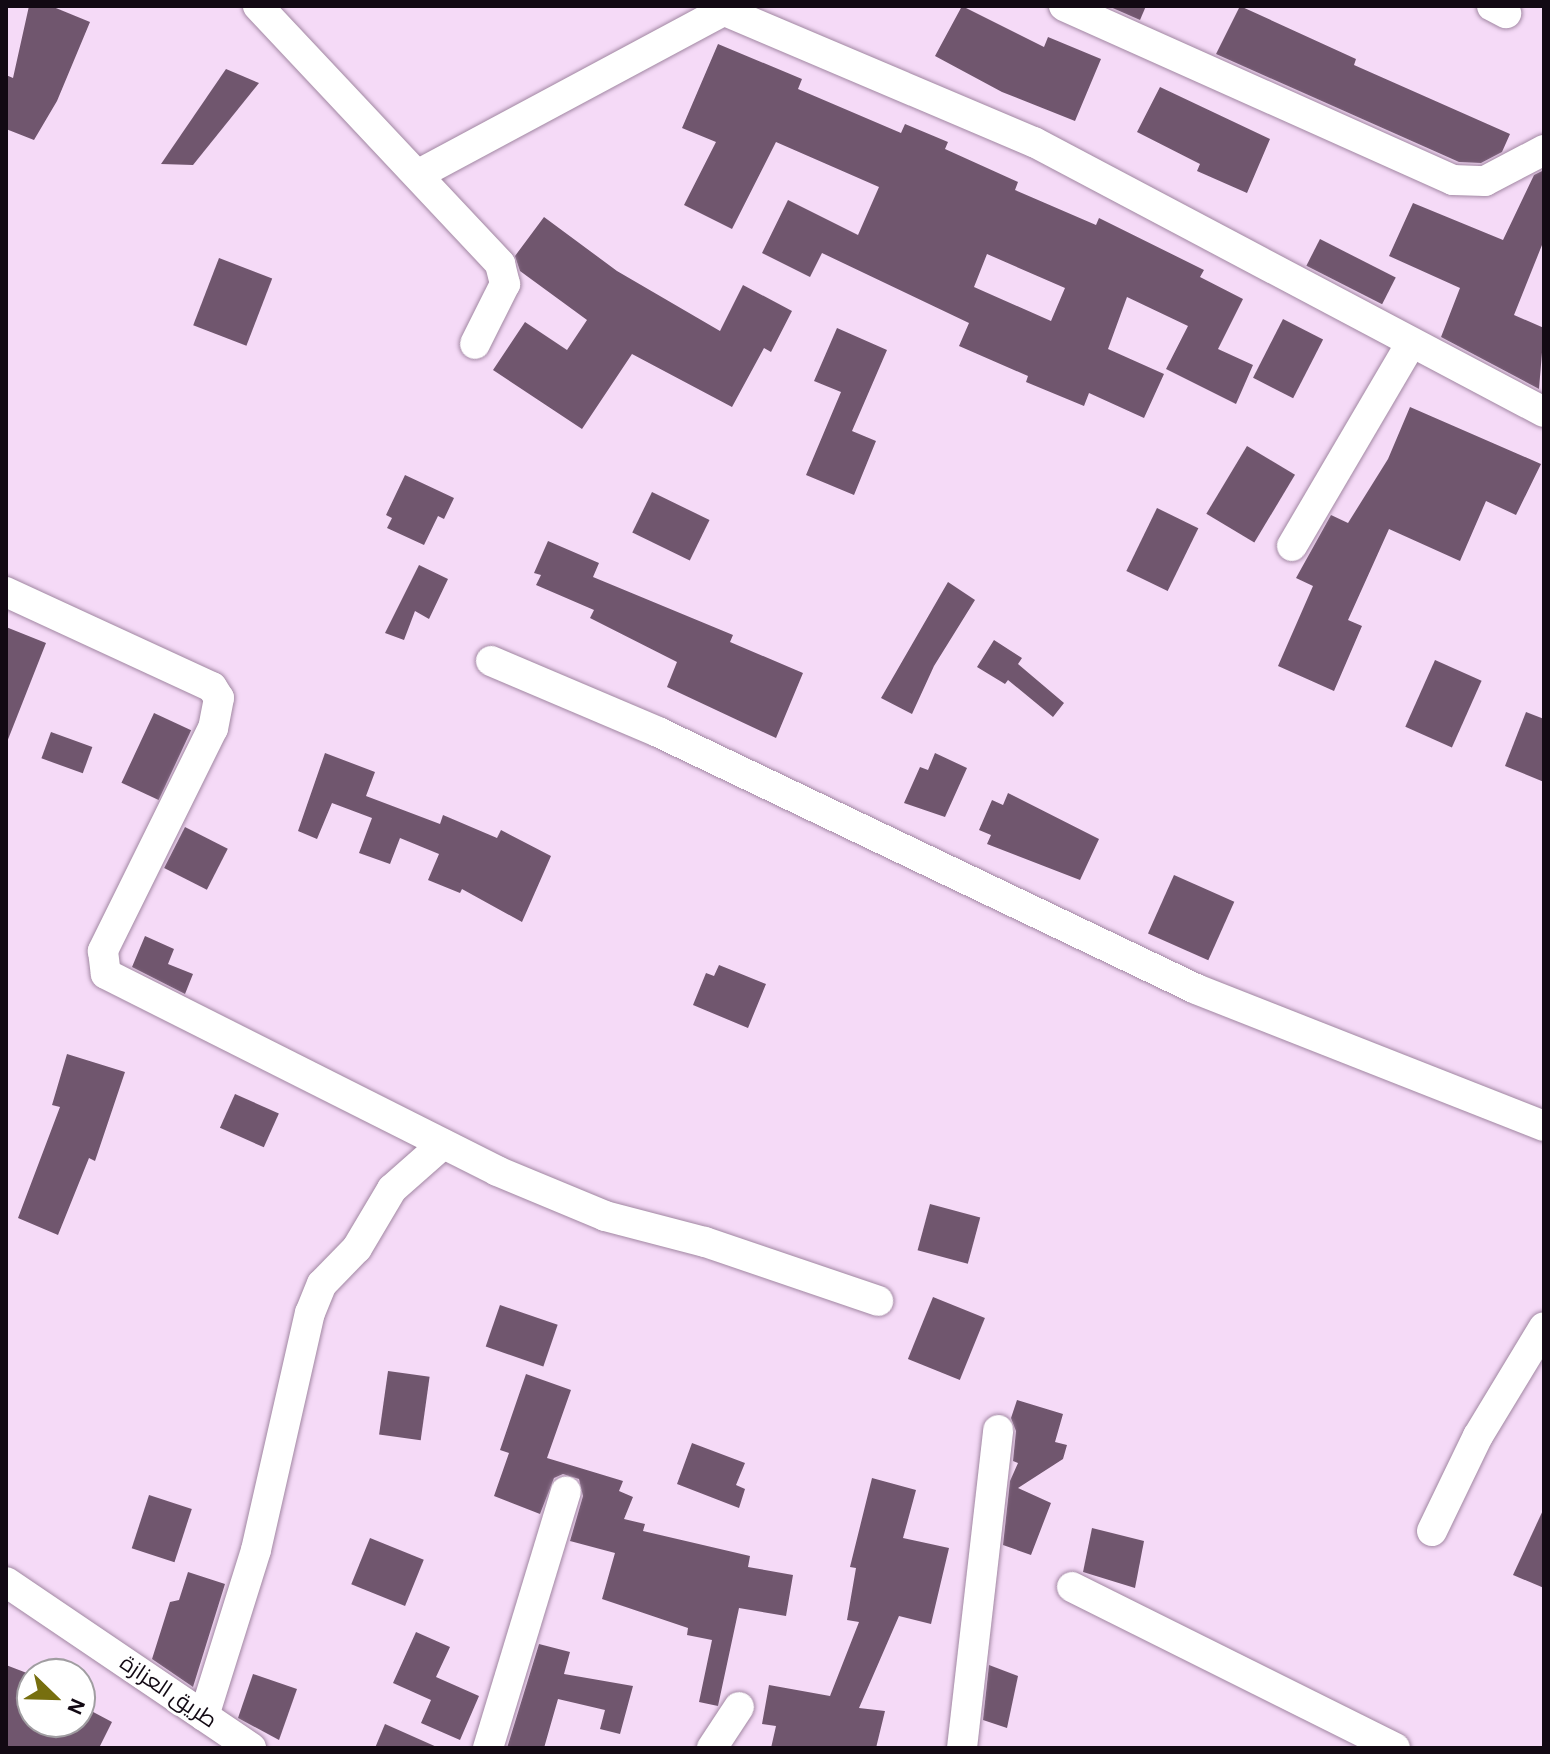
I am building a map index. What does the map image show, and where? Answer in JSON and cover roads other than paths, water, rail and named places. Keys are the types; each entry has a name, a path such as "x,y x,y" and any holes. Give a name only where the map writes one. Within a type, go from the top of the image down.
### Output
{"street":[{"path":"1064,6 1453,180 1485,181 1544,150"},
{"path":"419,174 724,8 1034,142 1410,345 1544,412"},
{"path":"269,9 500,264 505,284 475,344"},
{"path":"1292,546 1410,345"},
{"path":"6,592 212,687 219,698 213,728 103,951 106,974 443,1144 605,1216 705,1242 878,1301"},
{"path":"491,661 658,732 1196,989 1544,1126"},
{"path":"204,1716 256,1550 310,1313 322,1284 357,1248 392,1189 443,1144"},
{"path":"1432,1531 1478,1436 1544,1327"},
{"path":"962,1748 998,1430"},
{"path":"488,1748 566,1492"},
{"name":"طريق العزازة","path":"6,1582 251,1748"},
{"path":"1072,1587 1395,1748"},
{"path":"712,1748 739,1707"}]}
